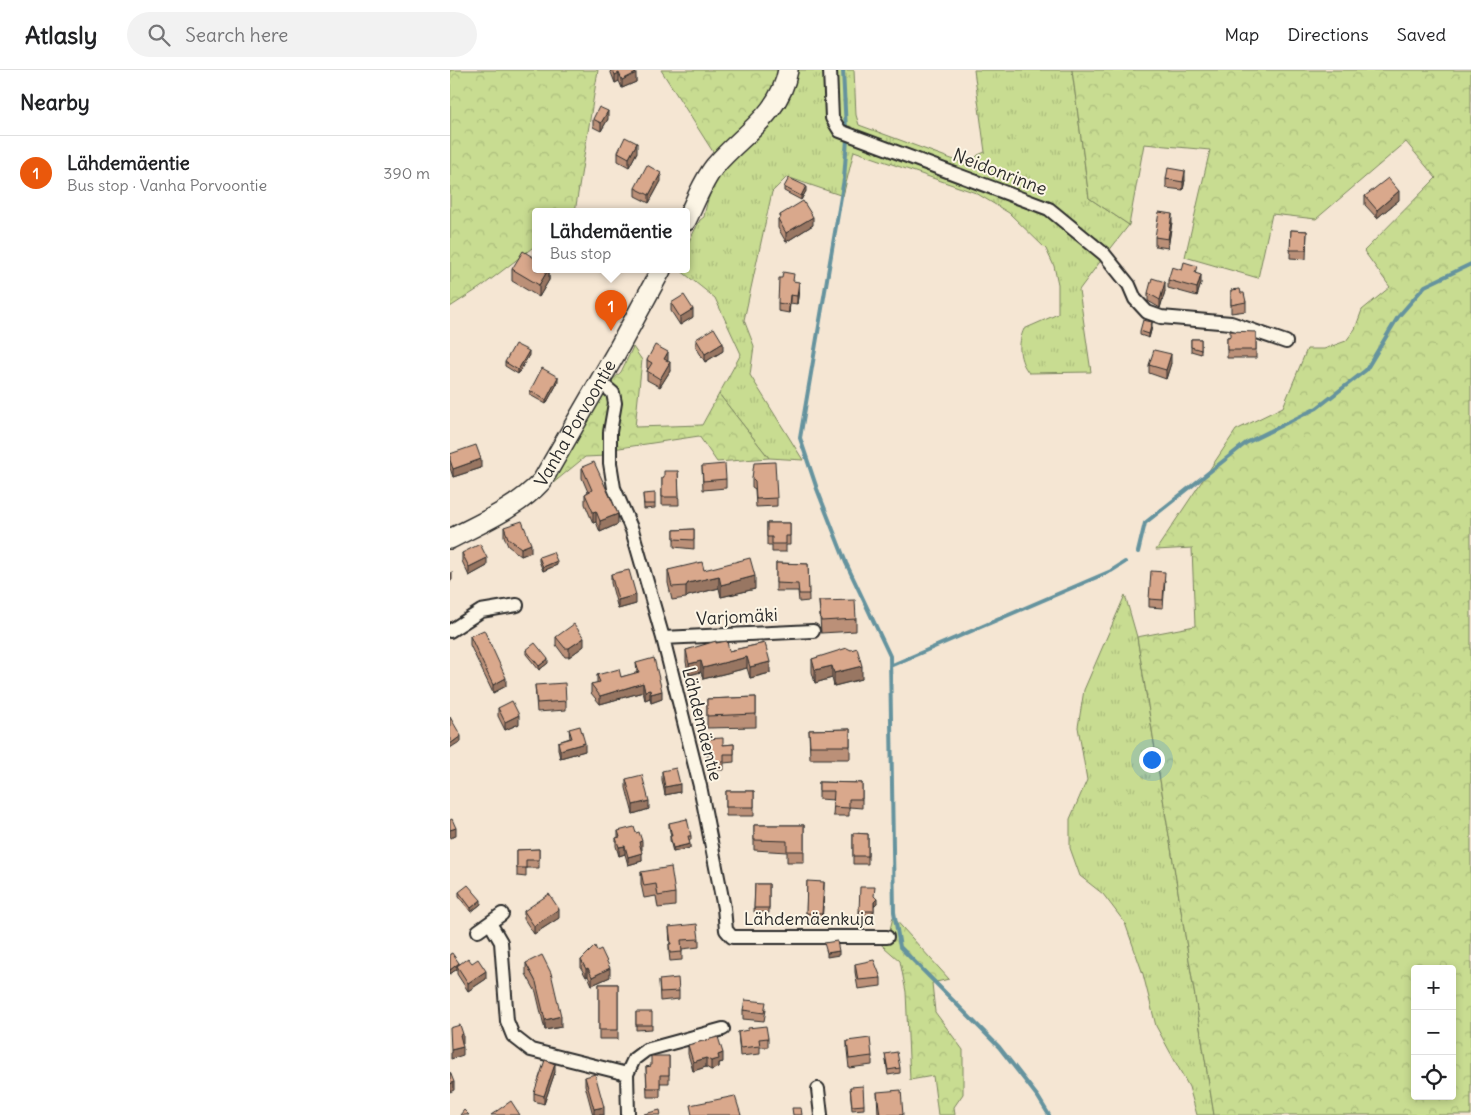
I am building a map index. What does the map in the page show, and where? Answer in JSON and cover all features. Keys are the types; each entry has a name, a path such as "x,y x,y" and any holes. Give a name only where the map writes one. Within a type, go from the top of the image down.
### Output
{"street":[{"path":"690,213 712,171 769,113 780,95 788,70"},
{"name":"Neidonrinne","path":"830,70 832,118 840,131 1049,209 1104,254 1129,286 1135,299 1148,312 1160,317 1231,324 1286,342"},
{"name":"Vanha Porvoontie","path":"450,539 514,506 530,495 542,481 600,382 659,273"},
{"name":"Lähdemäentie","path":"600,382 613,393 615,403 610,432 610,463 614,488 632,530 663,638 700,786 724,908 726,930 732,937"},
{"path":"450,631 481,611 517,605"},
{"name":"Varjomäki","path":"663,638 813,631"},
{"path":"478,930 502,914"},
{"path":"490,923 501,942 507,1021 513,1036 531,1050 627,1074"},
{"name":"Lähdemäenkuja","path":"732,937 887,937"},
{"path":"628,1115 627,1074 634,1059 646,1050 723,1029"},
{"path":"818,1089 821,1115"}],"green space":[{"path":"450,70 598,70 576,208 532,208 532,248 481,287 450,307"},
{"path":"661,70 783,70 774,97 715,155"},
{"path":"795,70 854,70 856,115 859,125 968,165 978,155 985,152 974,70 1072,70 1089,198 1129,225 1108,252 1072,218 1045,202 858,133 1039,208 1102,259 1079,290 1091,372 1029,373 1023,363 1020,341 1024,329 1058,314 1058,284 1054,266 1046,249 1009,213 976,193 854,151 843,196 787,177 772,192 744,320 754,346 750,375 803,460 769,458 719,394 741,354 715,298 684,273 690,273 690,239 700,220 704,217 713,187 723,171 734,159 780,114 788,101 793,87"},
{"path":"1072,70 1471,70 1471,1115 1214,1115 1137,637 1195,626 1192,548 1156,550 1236,430 1283,407 1307,349 1324,349 1346,341 1355,329 1362,310 1390,287 1364,251 1436,178 1406,142 1316,219 1272,214 1258,278 1185,257 1210,150 1144,144 1129,225 1089,198"},
{"path":"633,347 642,360 635,427 702,425 719,394 769,458 717,462 699,436 613,449 609,383 621,372"},
{"path":"605,389 610,394 606,456 585,457 552,484"},
{"path":"1125,595 1137,637 1214,1115 1197,1115 1189,1087 1156,1026 1143,974 1125,923 1103,894 1080,876 1070,848 1070,819 1087,780 1078,727 1084,690"},
{"path":"893,917 949,979 932,983 935,1012 963,1050 963,1094 954,1107 955,1115 938,1115 933,1076 910,1080 906,992 900,961 876,940 889,934"}],"building":[{"path":"613,70 635,70 636,73 622,80 619,73 615,75"},
{"path":"599,107 608,111 601,123 593,119"},
{"path":"625,137 637,143 629,158 618,152"},
{"path":"647,165 661,173 649,195 635,188"},
{"path":"1168,168 1185,171 1183,182 1166,179"},
{"path":"789,178 806,186 801,196 784,187"},
{"path":"1388,178 1399,191 1377,210 1365,196"},
{"path":"803,201 813,217 786,233 778,219 781,217 780,215"},
{"path":"1159,212 1172,214 1168,239 1155,237"},
{"path":"1291,230 1307,231 1306,250 1290,250"},
{"path":"523,251 532,257 532,273 546,273 539,285 512,269"},
{"path":"1184,262 1197,266 1195,273 1201,275 1197,288 1168,280 1172,267 1182,270"},
{"path":"783,272 794,274 793,281 799,282 797,296 790,295 789,305 778,303 779,278 782,278"},
{"path":"1152,278 1165,282 1160,300 1148,293"},
{"path":"1240,289 1241,293 1244,293 1246,302 1231,305 1231,290"},
{"path":"684,295 693,309 680,317 671,303"},
{"path":"1143,320 1152,322 1149,334 1140,331"},
{"path":"714,328 723,343 705,354 696,339"},
{"path":"1230,331 1256,332 1256,350 1227,350 1227,337 1230,337"},
{"path":"1191,339 1201,339 1201,350 1191,347"},
{"path":"515,344 529,351 518,370 505,362"},
{"path":"655,345 668,352 664,359 670,362 660,379 647,371 652,363 647,360"},
{"path":"1154,350 1171,354 1166,370 1149,365"},
{"path":"542,368 558,377 546,400 530,391"},
{"path":"476,445 481,459 453,469 450,454"},
{"path":"594,462 618,514 600,521 596,511 593,512 585,494 592,490 582,467"},
{"path":"775,462 777,498 756,499 755,481 752,478 754,463"},
{"path":"725,464 726,479 703,481 702,466"},
{"path":"664,471 678,471 679,497 662,497"},
{"path":"655,493 655,504 644,504 643,494"},
{"path":"522,521 531,544 521,548 508,538 504,527"},
{"path":"767,523 790,523 790,536 786,536 786,544 772,544 772,537 767,537"},
{"path":"694,529 694,540 674,539 674,530"},
{"path":"480,544 487,558 469,567 462,553"},
{"path":"553,552 557,561 543,567 539,557"},
{"path":"750,558 755,576 721,585 719,576 688,583 686,586 672,587 668,570 702,562 704,570"},
{"path":"776,563 808,564 809,594 799,594 798,584 776,583"},
{"path":"629,570 636,595 618,600 611,574"},
{"path":"1151,571 1165,572 1163,600 1149,599"},
{"path":"855,600 856,619 821,621 819,601"},
{"path":"574,624 584,638 569,648 565,648 556,637"},
{"path":"484,630 506,678 493,685 470,636"},
{"path":"716,641 716,643 727,641 729,651 765,643 770,662 750,667 747,657 703,668 701,661 689,664 686,650"},
{"path":"535,643 548,659 539,666 526,650"},
{"path":"847,648 851,650 857,648 862,666 834,673 832,666 815,670 812,659"},
{"path":"654,658 662,691 651,694 650,690 645,691 643,683 600,696 591,684 600,682 597,675 619,669 621,677 639,672 636,663"},
{"path":"565,683 566,701 537,703 535,685"},
{"path":"756,697 756,714 707,716 707,699"},
{"path":"512,701 519,715 505,722 498,708"},
{"path":"450,717 461,736 450,744"},
{"path":"580,726 585,743 560,750 558,742 572,738 569,729"},
{"path":"850,729 850,746 810,746 809,730"},
{"path":"723,738 723,745 734,744 734,754 724,754 724,762 709,762 706,739"},
{"path":"676,768 680,784 665,787 662,771"},
{"path":"642,775 649,801 633,805 626,779"},
{"path":"819,782 862,783 862,799 849,799 849,808 833,807 834,791 819,791"},
{"path":"726,791 754,791 754,807 726,807"},
{"path":"452,819 456,828 450,830 450,820"},
{"path":"687,819 691,836 688,836 690,844 673,848 669,823"},
{"path":"754,825 804,825 804,851 787,851 787,841 754,840"},
{"path":"634,827 636,833 639,832 642,841 639,842 642,853 628,857 625,846 619,847 616,838 620,837 618,831"},
{"path":"853,833 868,834 868,856 853,856"},
{"path":"539,849 539,860 526,860 526,868 517,868 517,850"},
{"path":"671,867 675,893 658,896 656,884 644,886 641,872"},
{"path":"807,881 824,882 822,914 806,913"},
{"path":"755,884 769,884 769,908 754,908"},
{"path":"468,885 481,900 471,908 459,892"},
{"path":"860,887 875,887 874,896 877,899 874,902 874,911 859,911"},
{"path":"549,894 559,909 534,926 524,911"},
{"path":"697,924 699,939 681,940 682,952 670,953 669,927"},
{"path":"837,941 839,951 827,953 824,943"},
{"path":"595,946 597,951 601,949 610,968 592,977 588,968 586,969 581,960"},
{"path":"452,953 459,963 450,970 450,954"},
{"path":"542,955 551,973 561,1016 545,1020 536,982 526,963"},
{"path":"468,958 472,963 478,959 486,971 468,983 457,966"},
{"path":"874,960 881,978 858,980 855,964"},
{"path":"678,978 679,991 660,992 659,980"},
{"path":"599,984 618,984 618,1030 599,1030"},
{"path":"745,1000 766,1002 764,1013 743,1010"},
{"path":"636,1012 652,1012 652,1025 636,1025"},
{"path":"460,1025 463,1034 460,1035 463,1047 451,1050 450,1028"},
{"path":"766,1026 768,1038 759,1039 760,1046 740,1048 738,1032 748,1030 748,1028"},
{"path":"718,1037 723,1053 718,1055 719,1059 711,1061 706,1058 693,1062 688,1045"},
{"path":"870,1038 872,1056 849,1059 847,1041"},
{"path":"897,1052 900,1068 888,1070 885,1054"},
{"path":"651,1056 669,1056 669,1075 660,1075 660,1088 647,1088 646,1067 651,1066"},
{"path":"545,1060 555,1064 544,1096 534,1093"},
{"path":"450,1072 454,1082 450,1084"},
{"path":"595,1074 604,1107 594,1109 585,1077"},
{"path":"863,1086 864,1105 852,1106 850,1087"},
{"path":"901,1090 903,1115 880,1115 877,1092"},
{"path":"735,1096 741,1115 692,1115 690,1105"},
{"path":"511,1101 520,1115 491,1115"},
{"path":"792,1108 801,1108 802,1115 793,1115"},
{"path":"464,1110 469,1115 460,1115"},
{"path":"660,1110 661,1115 644,1114"}],"waterway":[{"path":"843,70 846,130"},
{"path":"847,139 844,179 800,438 817,489 846,563 890,656 894,912 900,947 999,1047 1038,1097 1049,1115"},
{"path":"1138,552 1145,523 1246,443 1317,408 1366,370 1398,317 1425,286 1471,264"},
{"path":"890,666 1111,571 1125,562"}],"place":[{"name":"Lähdemäentie","path":"611,331"}]}
